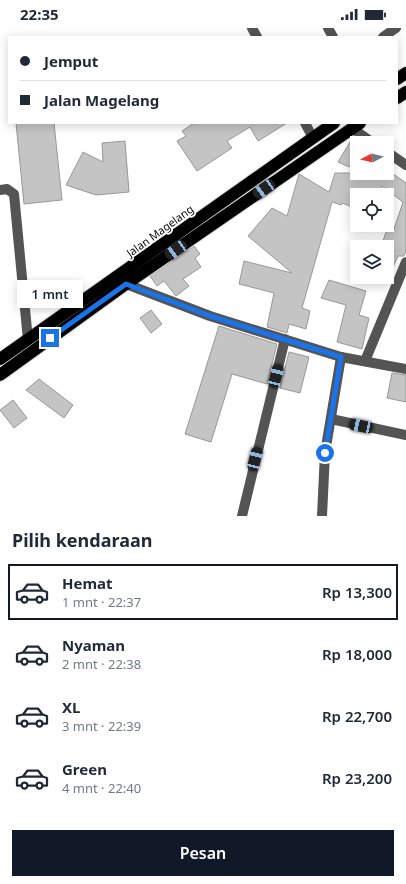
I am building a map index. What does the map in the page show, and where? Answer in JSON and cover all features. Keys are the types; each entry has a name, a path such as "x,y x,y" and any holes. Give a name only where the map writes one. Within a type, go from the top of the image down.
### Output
{"highway":[{"name":"Jalan Magelang","path":"0,359 333,124"},
{"path":"0,374 126,284 356,126"}],"street":[{"path":"384,36 396,28"},
{"path":"306,124 313,138"},
{"path":"356,126 366,136"},
{"path":"394,157 406,165"},
{"path":"0,190 7,189 14,194 28,340"},
{"path":"365,361 406,262"},
{"path":"126,284 210,316 341,357 406,369"},
{"path":"242,516 285,339"},
{"path":"322,516 325,453 341,357"},
{"path":"331,419 406,435"}],"building":[{"path":"16,124 54,124 62,200 24,204"},
{"path":"192,124 285,124 258,141 250,127 227,141 232,148 197,171 177,141 186,136 182,131"},
{"path":"125,141 129,192 96,195 66,185 83,152 103,162 102,143"},
{"path":"350,142 350,166 349,167 338,162"},
{"path":"335,173 350,173 350,180 394,180 394,174 406,183 406,251 404,256 398,256 394,265 394,240 383,240 386,232 394,232 403,202 394,195 394,188 385,188 382,186 381,188 350,188 350,206 342,203 341,205 332,202 302,308 310,311 306,329 289,324 287,333 267,327 274,293 239,284 244,261 292,273 248,236 272,208 287,216 299,174 329,192"},
{"path":"194,246 200,254 195,258 201,267 183,279 189,286 176,296 164,281 157,286 150,276"},
{"path":"329,280 366,291 359,315 369,318 362,349 337,342 346,305 321,298"},
{"path":"151,310 162,324 151,333 140,318"},
{"path":"219,326 277,344 267,384 232,374 211,442 185,434"},
{"path":"289,352 309,357 300,393 280,388"},
{"path":"392,373 406,375 406,402 387,398"},
{"path":"39,379 73,405 64,418 26,390"},
{"path":"13,400 27,418 14,428 0,410"}],"route":[{"path":"50,338 126,284 210,316 341,357 325,453"}]}
